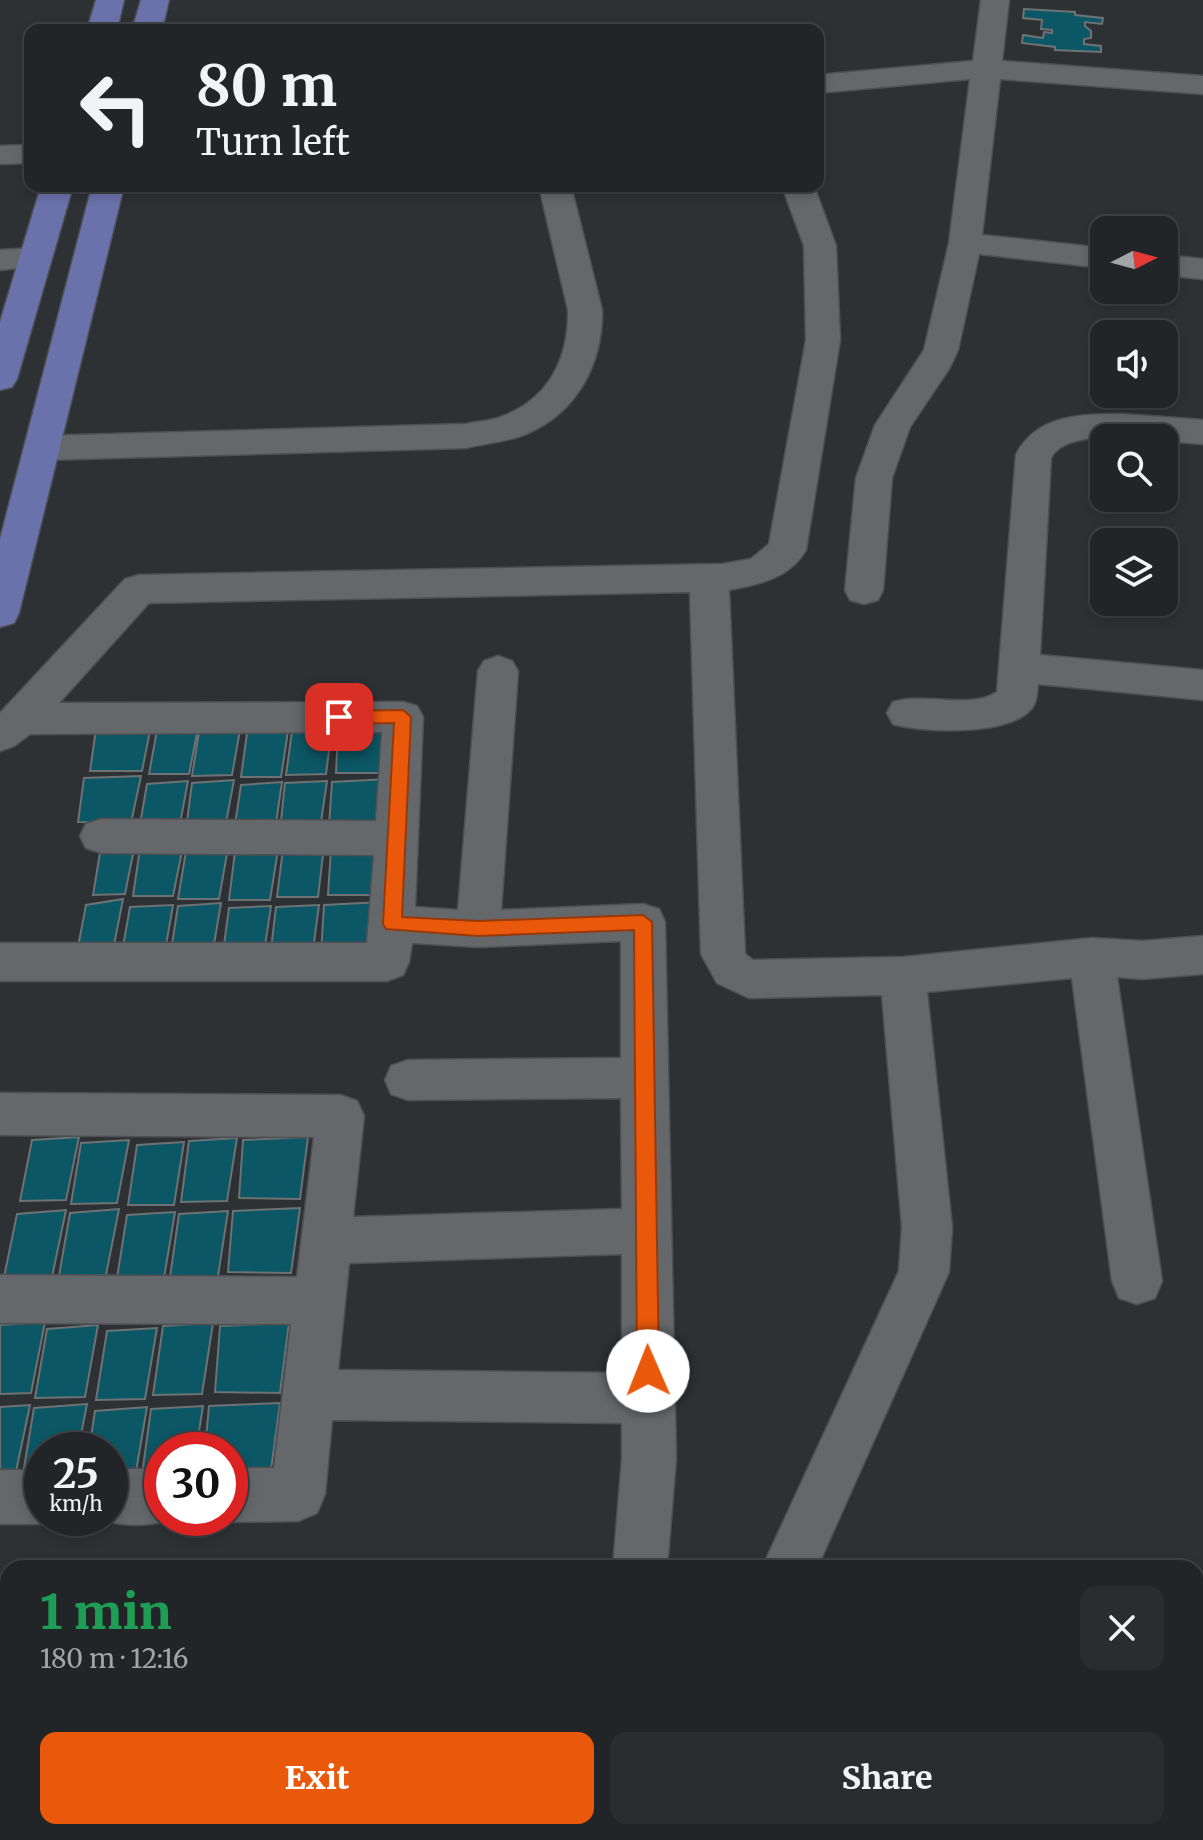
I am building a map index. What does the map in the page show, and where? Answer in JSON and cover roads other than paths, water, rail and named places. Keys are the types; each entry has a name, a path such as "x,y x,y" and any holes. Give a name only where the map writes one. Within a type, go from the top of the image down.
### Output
{"main road":[{"path":"104,24 110,0"},
{"path":"149,24 155,0"},
{"path":"0,379 55,192"},
{"path":"0,613 106,192"}],"street":[{"path":"864,590 874,478 893,425 932,369 941,350 965,243 995,0"},
{"path":"824,83 986,69 1203,85"},
{"path":"0,155 24,154"},
{"path":"42,448 466,436 515,425 544,407 571,381 583,351 585,310 556,192"},
{"path":"11,727 139,589 709,578 762,570 787,550 823,340 820,246 800,192"},
{"path":"965,243 1090,256"},
{"path":"0,260 36,258"},
{"path":"1178,266 1203,269"},
{"path":"907,713 1002,711 1017,698 1033,458 1038,446 1048,437 1063,431 1090,426 1203,432"},
{"path":"709,578 723,954 727,966 737,975 749,979 903,976 1092,957 1142,960 1203,955"},
{"path":"1019,668 1203,685"},
{"path":"478,929 498,671"},
{"path":"0,962 387,962 392,924 403,717 11,727"},
{"path":"101,836 397,838"},
{"path":"392,924 478,929 643,922 649,1459 641,1560"},
{"path":"1092,957 1137,1281"},
{"path":"793,1560 924,1272 927,1227 903,976"},
{"path":"408,1080 644,1078"},
{"path":"0,1114 340,1116 298,1494 248,1495"},
{"path":"326,1241 646,1231"},
{"path":"0,1299 319,1301"},
{"path":"309,1395 648,1398"},
{"path":"0,1497 24,1497"}]}
